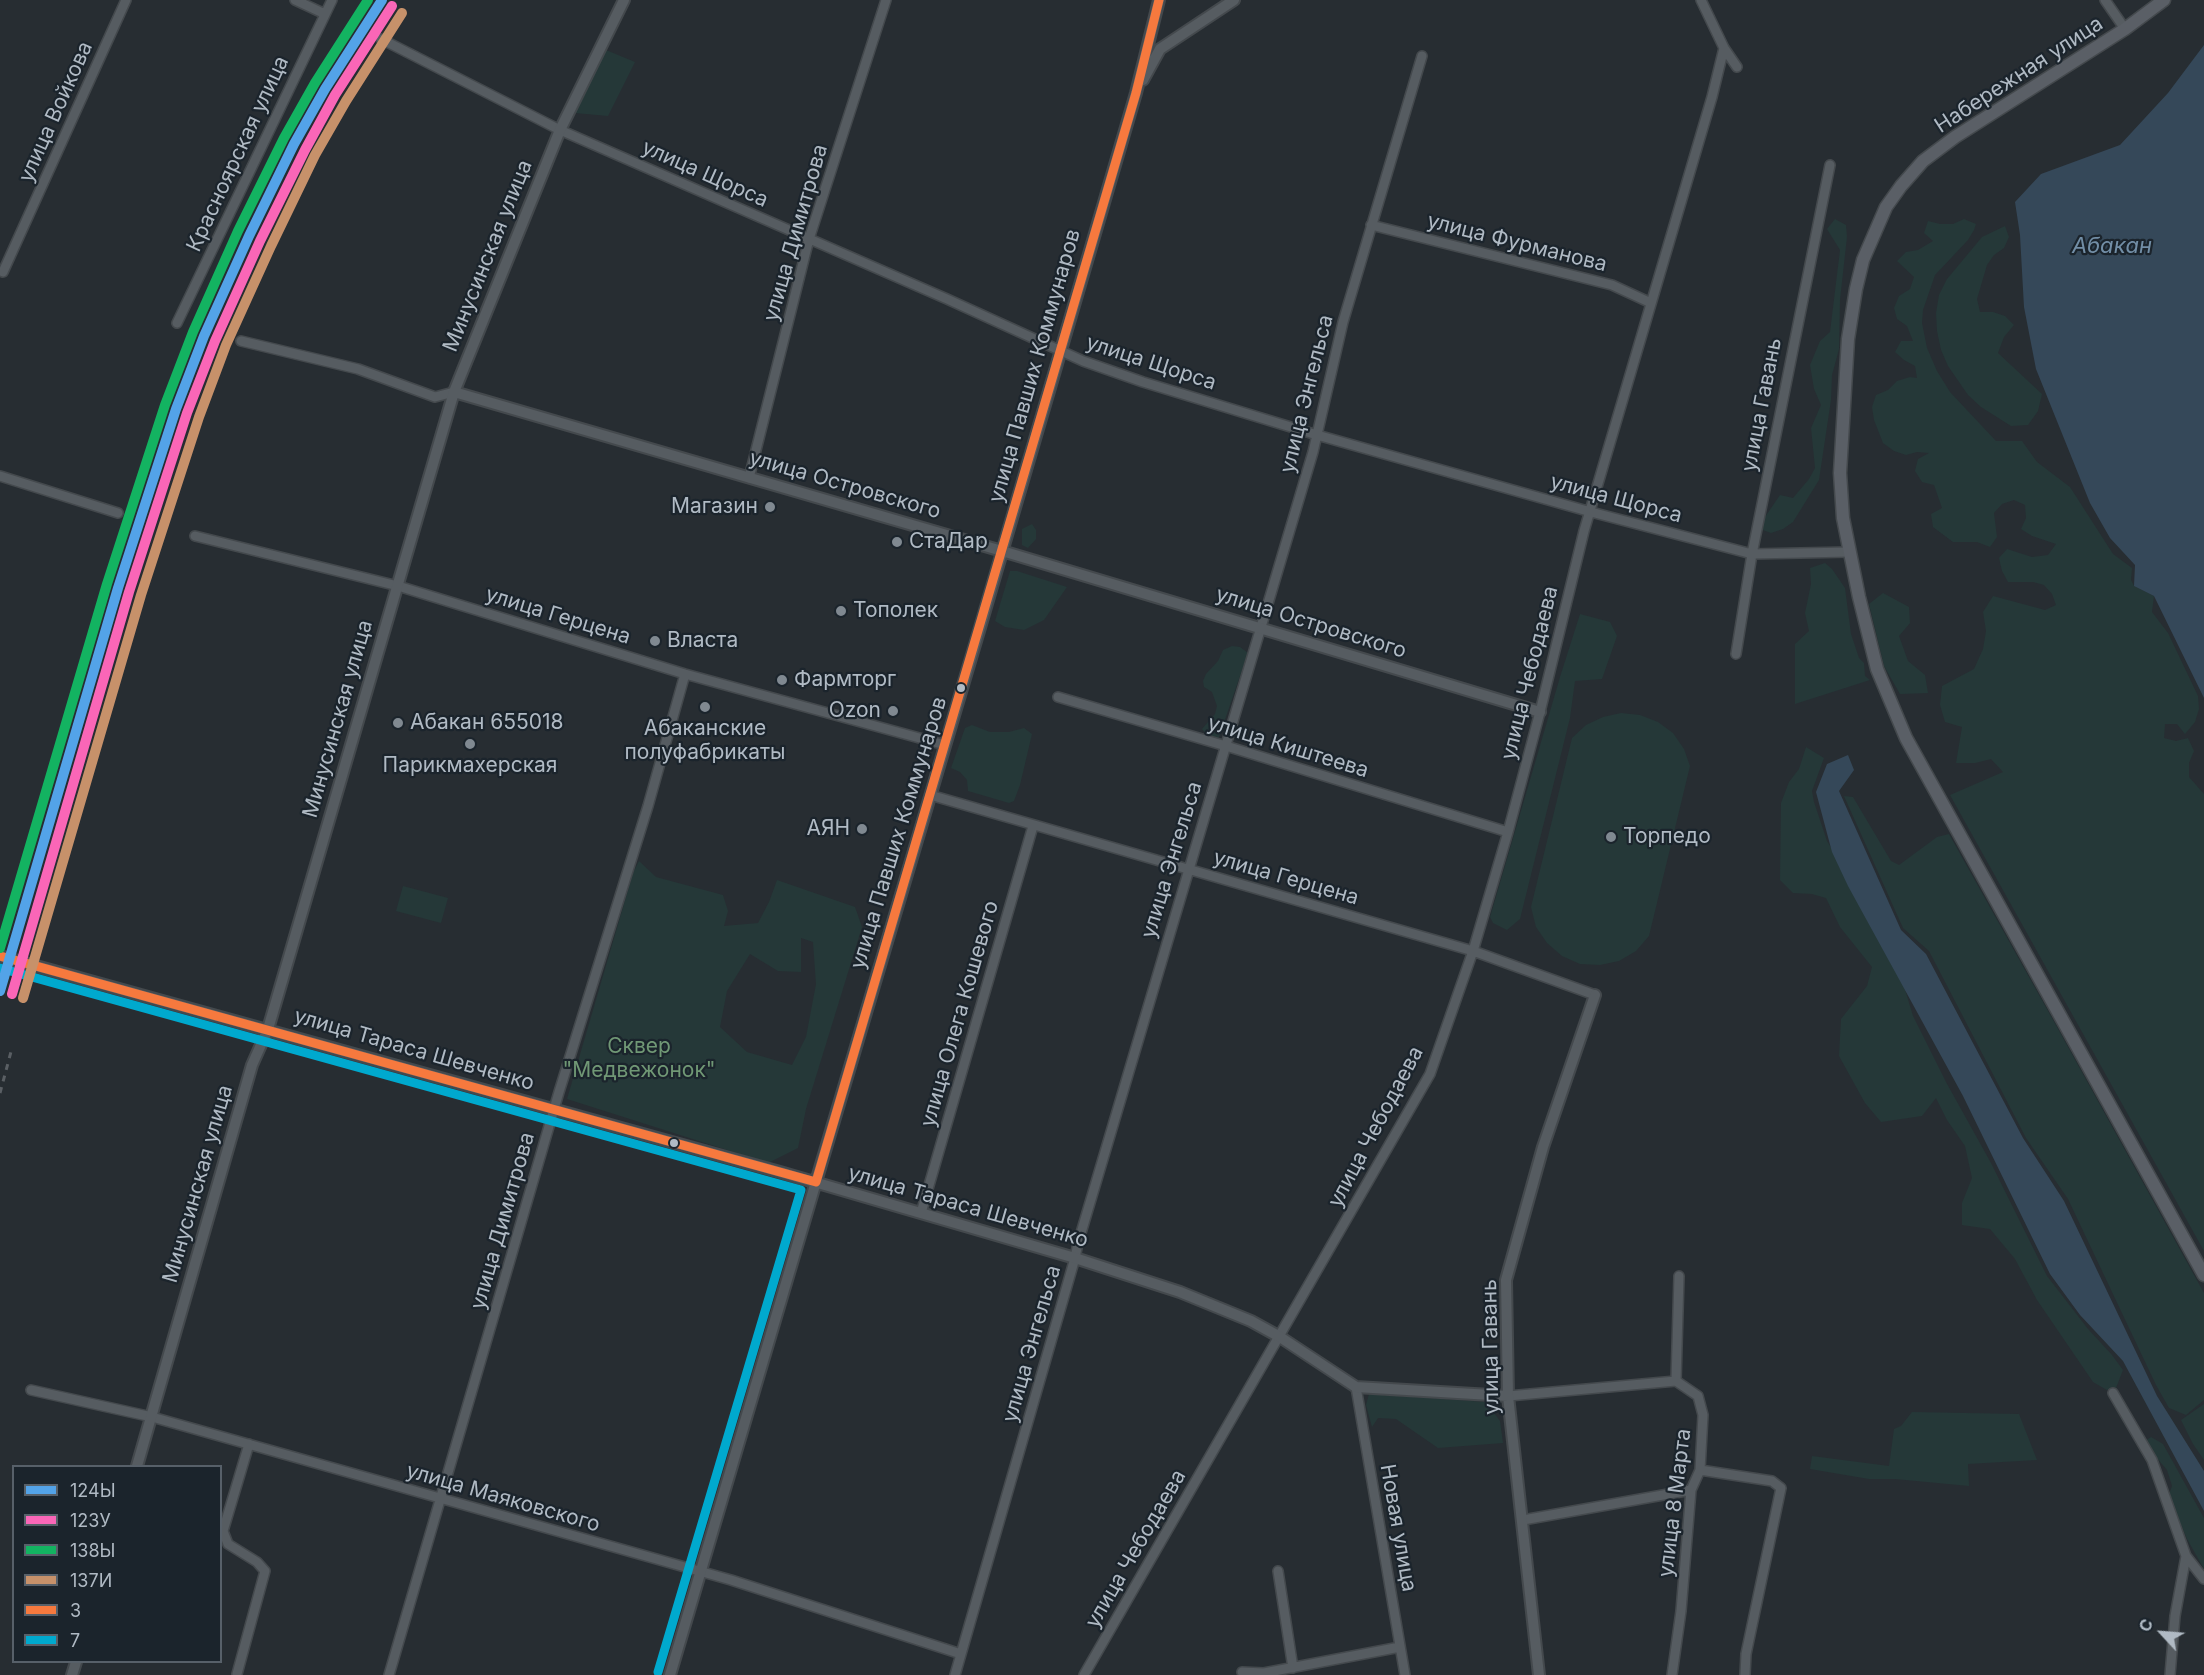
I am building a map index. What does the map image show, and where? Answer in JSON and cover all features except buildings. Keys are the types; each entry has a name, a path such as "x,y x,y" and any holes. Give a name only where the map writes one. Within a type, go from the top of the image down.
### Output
{"main road":[{"name":"Набережная улица","path":"2164,0 2125,29 1955,137 1923,161 1886,207 1863,260 1856,289 1848,339 1840,473 1843,518 1849,552 1877,669 1906,738 2204,1275"}],"street":[{"name":"улица Войкова","path":"3,272 126,0"},
{"path":"295,0 325,14"},
{"name":"Красноярская улица","path":"177,323 332,0"},
{"name":"Минусинская улица","path":"138,1465 252,1065 268,1029 454,392 560,130 624,0"},
{"name":"улица Димитрова","path":"749,478 809,239 886,0"},
{"name":"улица Павших Коммунаров","path":"670,1675 1136,93 1159,0"},
{"path":"1136,93 1160,49 1234,0"},
{"path":"1701,0 1724,48 1737,67"},
{"path":"2105,0 2125,29"},
{"name":"улица Щорса","path":"381,39 560,130 1060,351 1143,382 1317,435 1591,512 1752,554 1849,552"},
{"name":"улица Чебодаева","path":"1084,1675 1430,1074 1473,951 1508,832 1584,531 1712,98 1724,48"},
{"name":"улица Энгельса","path":"955,1675 1078,1243 1317,435 1343,322 1422,56"},
{"name":"улица Гавань","path":"1736,654 1752,554 1830,165"},
{"name":"улица Фурманова","path":"1371,225 1612,285 1651,303"},
{"name":"улица Островского","path":"241,341 358,369 435,397 454,392 1002,551 1540,712"},
{"path":"0,476 118,513"},
{"name":"улица Герцена","path":"195,536 398,586 685,675 945,746"},
{"name":"улица Димитрова","path":"389,1675 554,1110 648,806 685,675"},
{"name":"улица Киштеева","path":"1058,698 1226,746 1508,832"},
{"name":"улица Герцена","path":"930,795 1473,951 1595,994"},
{"name":"улица Олега Кошевого","path":"921,1213 1033,826"},
{"name":"улица Тараса Шевченко","path":"0,956 816,1182 1075,1258 1180,1292 1251,1321 1280,1336 1356,1387"},
{"name":"улица Гавань","path":"1539,1675 1508,1396 1506,1280 1543,1148 1595,994"},
{"path":"1356,1387 1508,1396 1676,1381 1679,1276"},
{"name":"улица 8 Марта","path":"1672,1675 1681,1611 1691,1490 1700,1470 1703,1415 1698,1396 1676,1381"},
{"name":"Новая улица","path":"1356,1387 1405,1675"},
{"name":"улица Маяковского","path":"31,1390 152,1417 731,1580 961,1654"},
{"path":"2113,1392 2152,1461 2186,1556 2204,1579"},
{"path":"237,1674 265,1571 257,1562 228,1544 224,1531 249,1444"},
{"path":"1700,1470 1772,1481 1781,1488 1746,1654 1745,1675"},
{"path":"1523,1520 1691,1490"},
{"path":"2170,1675 2175,1616 2186,1556"},
{"path":"1278,1571 1293,1668"},
{"path":"1242,1672 1264,1673 1400,1647"}],"green space":[{"path":"606,50 635,62 608,116 575,113"},
{"path":"1835,219 1846,225 1847,237 1840,300 1839,349 1832,375 1831,400 1819,480 1793,522 1771,533 1760,529 1765,517 1780,495 1793,498 1815,468 1811,428 1821,405 1814,389 1810,365 1820,341 1830,332 1840,250 1827,229"},
{"path":"1964,219 1976,224 1974,230 1968,240 1935,275 1923,310 1922,323 1927,348 1937,371 1950,392 1996,441 2022,441 2037,462 2070,487 2113,554 2132,568 2131,580 2134,586 2154,596 2152,612 2168,633 2198,696 2199,709 2195,722 2185,734 2177,724 2165,724 2164,738 2176,741 2188,738 2194,751 2189,763 2189,777 2204,794 2204,1251 1950,795 2003,772 1991,759 1975,763 1956,763 1962,727 1945,722 1940,705 1942,686 1974,669 1983,649 1986,631 1983,612 1993,596 2045,610 2056,605 2052,594 2044,585 2033,582 2008,582 2002,571 1999,558 2007,549 2032,557 2048,555 2056,544 2032,536 2021,529 2026,518 2025,505 2014,500 2002,504 1994,513 1997,537 1990,547 1977,542 1953,542 1933,527 1931,514 1942,508 1934,485 1922,482 1915,471 1918,459 1929,453 1917,452 1906,455 1894,451 1883,443 1874,420 1872,407 1876,395 1888,390 1897,381 1910,377 1917,378 1915,366 1895,352 1901,341 1913,341 1907,326 1897,319 1894,308 1899,296 1910,289 1914,277 1897,261 1906,252 1918,250 1933,241 1924,233 1928,221 1953,224"},
{"path":"2005,226 2009,237 2004,248 1994,255 1987,265 1977,299 1980,312 1993,312 2005,316 2014,325 2004,337 1998,353 2042,394 2038,411 2028,425 2011,426 1981,407 1968,395 1948,366 1941,350 1937,331 1936,313 1939,295 1947,279 1982,237"},
{"path":"1032,524 1036,530 1036,539 1028,548 1022,545 1022,529"},
{"path":"1825,563 1845,588 1851,634 1859,658 1864,663 1865,676 1870,680 1795,704 1795,644 1809,631 1805,613 1811,584 1810,568"},
{"path":"1010,571 1017,571 1067,587 1044,620 1024,630 1005,627 995,621"},
{"path":"1883,593 1909,607 1910,623 1899,636 1908,661 1925,675 1928,693 1900,694 1884,666 1869,604"},
{"path":"1580,614 1610,622 1617,636 1602,679 1575,681 1570,718 1520,919 1507,930 1493,923 1490,917"},
{"path":"1232,646 1240,647 1248,653 1219,737 1215,740 1209,738 1202,729 1215,714 1217,706 1212,692 1204,687 1203,681 1223,650"},
{"name":"Торпедо","path":"1621,713 1640,715 1658,722 1673,733 1684,749 1690,766 1649,936 1636,951 1619,961 1600,965 1580,964 1562,956 1547,943 1536,927 1531,907 1572,738 1586,725 1603,717"},
{"path":"972,725 990,732 1009,732 1024,728 1032,734 1014,801 1009,803 968,791 967,780 960,772 951,768 965,728"},
{"path":"1806,747 1824,758 1812,791 1827,841 1897,963 1913,1016 1991,1163 2047,1276 2123,1370 2116,1388 2107,1390 2093,1382 2037,1300 2015,1259 1990,1229 1962,1225 1962,1203 1972,1178 1965,1146 1947,1120 1936,1098 1922,1116 1881,1122 1865,1103 1839,1056 1841,1019 1867,986 1872,967 1840,927 1826,898 1812,894 1793,893 1780,880 1781,803 1789,782 1799,769"},
{"path":"1844,796 1853,797 1891,861 1899,865 1937,837 1949,834 2204,1293 2204,1400 2186,1415 2169,1408 2068,1199 2026,1138 1929,951 1903,928"},
{"name":"Сквер \"Медвежонок\"","path":"639,861 656,877 723,895 728,911 724,926 758,923 777,880 855,907 862,927 806,1109 798,1148 768,1163 567,1099 633,873","holes":["801,938 813,942 816,984 806,1037 792,1065 747,1052 720,1027 727,991 750,954 778,971 801,972"]},
{"path":"403,886 448,898 441,923 396,911"},
{"path":"1369,1394 1486,1402 1500,1421 1503,1443 1438,1448 1396,1419 1378,1418 1372,1427 1366,1405"},
{"path":"2204,1404 2204,1460 2181,1420"},
{"path":"1912,1412 2019,1414 2037,1460 1968,1464 1969,1486 1895,1479 1869,1479 1810,1469 1812,1456 1889,1466 1894,1429 1901,1426"},
{"path":"2151,1437 2163,1444 2204,1518 2204,1569 2187,1539 2173,1506 2169,1494 2172,1486 2167,1470 2156,1457 2146,1450 2145,1441"}],"water":[{"name":"Абакан","path":"2204,45 2204,698 2154,596 2134,586 2135,565 2110,538 2090,503 2036,369 2024,307 2020,235 2015,202 2041,174 2120,145 2168,93"},
{"path":"1848,755 1854,770 1839,791 1901,930 1926,954 2023,1138 2064,1201 2157,1396 2204,1471 2204,1511 2123,1361 2080,1315 2050,1274 1963,1096 1848,886 1832,852 1816,792 1827,764"}],"railway":[{"path":"0,1093 12,1048"}],"transit line":[{"name":"138Ы","path":"0,948 107,584 165,405 193,332 238,231 284,138 315,83 368,0"},
{"name":"124Ы","path":"0,991 118,588 176,409 204,336 294,144 325,89 382,0"},
{"name":"3","path":"0,956 816,1182 1136,93 1159,0"},
{"name":"123У","path":"12,994 129,592 187,413 215,341 260,241 305,150 335,95 392,6"},
{"name":"137И","path":"23,998 141,595 199,417 226,345 315,155 402,13"},
{"name":"7","path":"0,968 801,1190 658,1672"}],"place":[{"name":"Магазин","path":"770,507"},
{"name":"СтаДар","path":"897,542"},
{"name":"Тополек","path":"841,611"},
{"name":"Власта","path":"655,641"},
{"name":"Фармторг","path":"782,680"},
{"name":"Абаканские полуфабрикаты","path":"705,707"},
{"name":"Ozon","path":"893,711"},
{"name":"Абакан 655018","path":"398,723"},
{"name":"Парикмахерская","path":"470,744"},
{"name":"АЯН","path":"862,829"},
{"name":"Торпедо","path":"1611,837"}]}
